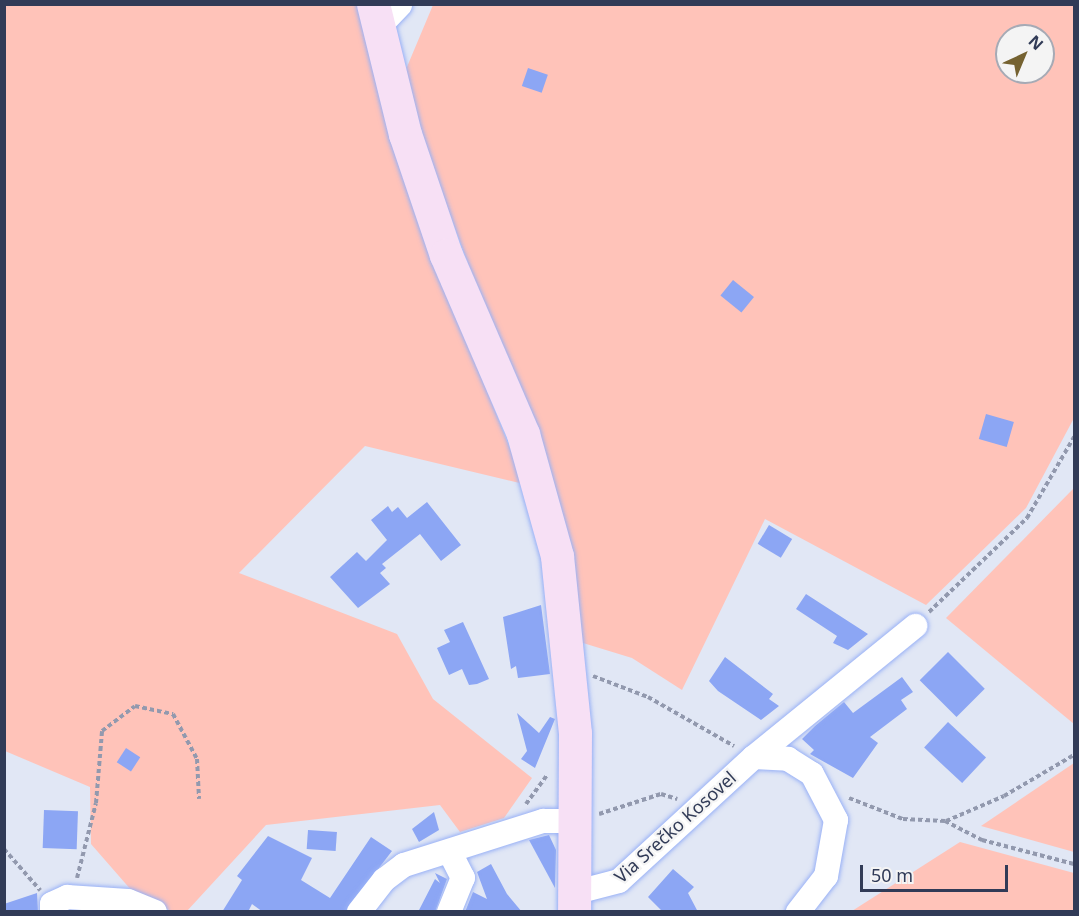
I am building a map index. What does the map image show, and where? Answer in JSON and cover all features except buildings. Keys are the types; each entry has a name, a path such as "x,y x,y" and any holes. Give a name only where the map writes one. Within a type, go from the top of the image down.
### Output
{"main road":[{"path":"383,11 405,134 446,255 523,434 557,556 572,672 578,821 576,902"}],"street":[{"name":"Via Srečko Kosovel","path":"576,902 619,881 754,757 915,626"},
{"path":"754,757 788,759 823,788 836,837 825,876 798,912"},
{"path":"359,912 384,879 404,865 451,854 543,821 578,821"},
{"path":"449,912 463,878 451,854"},
{"path":"57,904 128,901 155,912"}],"path":[{"path":"915,626 1027,518 1074,437"},
{"path":"572,672 648,697 754,757"},
{"path":"4,849 57,904 79,874 96,803 102,731 135,706 173,714 197,759 199,799"},
{"path":"945,821 1004,796 1074,755"},
{"path":"505,833 552,768"},
{"path":"823,788 903,819 945,821 982,840 1074,864"},
{"path":"578,821 661,794 701,805"}],"shaded area":[{"path":"4,5 359,5 448,293 524,484 365,446 239,573 397,634 433,699 532,778 504,818 460,832 440,805 266,825 187,911 171,911 132,891 91,844 90,787 5,751"},
{"path":"433,5 1074,5 1074,418 1026,508 926,605 765,519 682,690 632,658 583,643 555,497 420,134 404,74"},
{"path":"1074,488 1074,724 946,618"},
{"path":"1074,763 1074,852 981,826"},
{"path":"960,842 1074,873 1074,911 852,911"}]}
